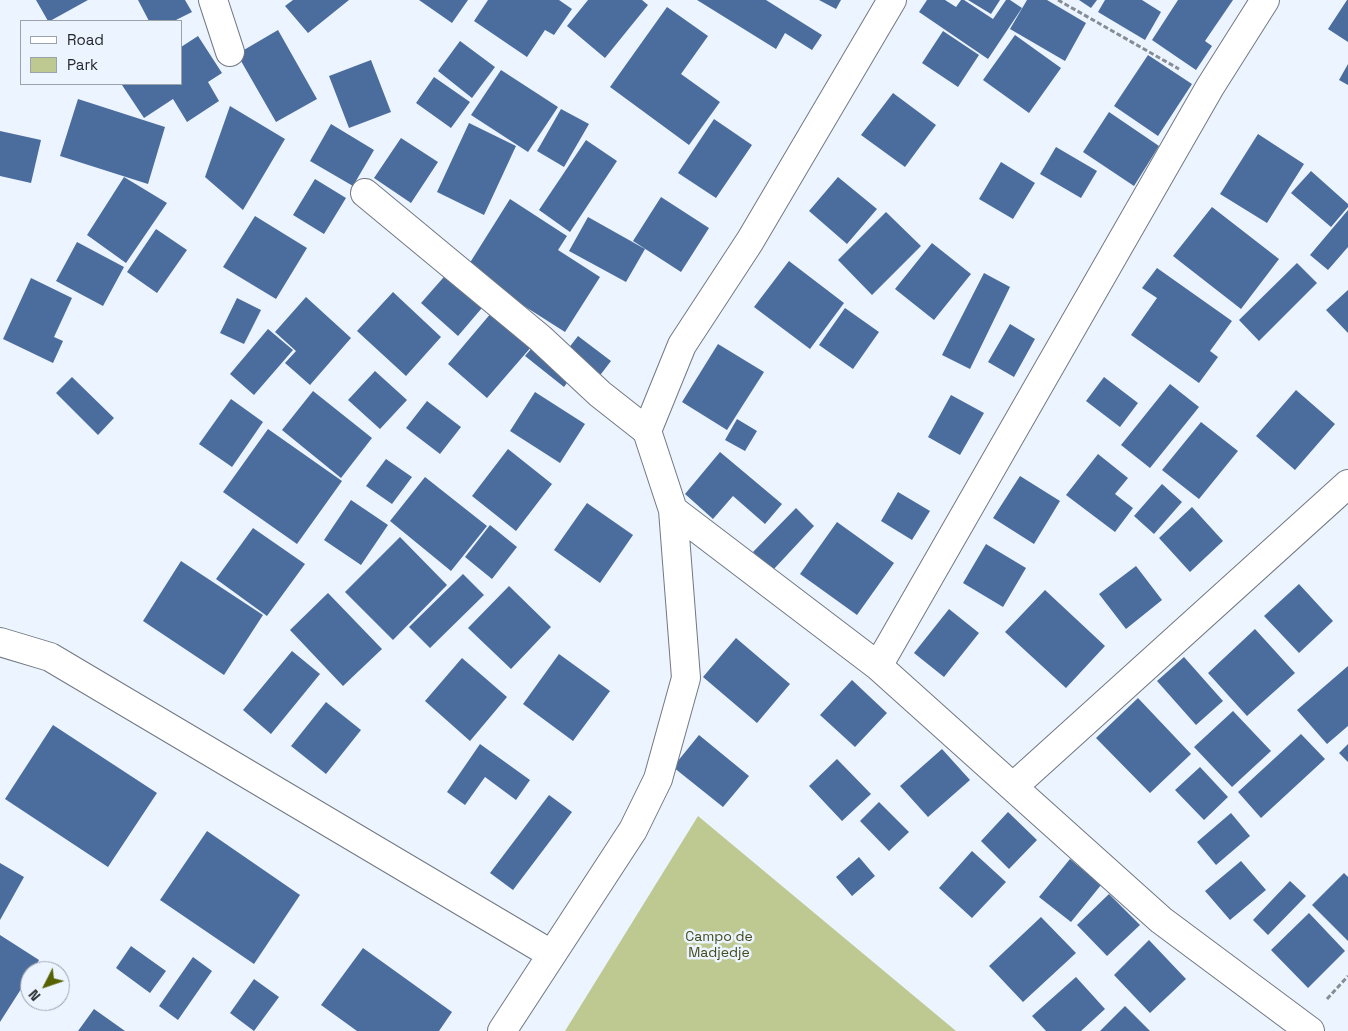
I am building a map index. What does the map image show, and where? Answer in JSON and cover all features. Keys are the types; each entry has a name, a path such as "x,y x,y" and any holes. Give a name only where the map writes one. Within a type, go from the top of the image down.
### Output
{"street":[{"path":"213,0 230,52"},
{"path":"647,431 682,345 750,241 892,0"},
{"path":"878,666 1210,87 1265,0"},
{"path":"365,192 540,338 600,394 647,431 673,510 686,678 658,779 632,830 502,1031"},
{"path":"1014,786 1348,484"},
{"path":"673,510 878,666 1014,786 1161,920 1310,1031"},
{"path":"0,642 50,657 551,954"}],"path":[{"path":"1058,0 1210,87"}],"green space":[{"name":"Campo de Madjedje","path":"698,816 956,1031 565,1031"}],"building":[{"path":"36,0 88,0 52,20 47,20"},
{"path":"138,0 185,0 192,12 176,20 148,20"},
{"path":"293,0 349,0 308,33 285,6"},
{"path":"419,0 468,0 452,23"},
{"path":"488,0 559,0 572,9 554,35 545,30 527,57 474,21"},
{"path":"588,0 642,0 648,5 605,58 567,26"},
{"path":"697,0 766,0 822,35 812,50 785,33 776,49"},
{"path":"819,0 841,0 836,9"},
{"path":"927,0 945,0 956,7 961,0 964,0 993,19 1006,0 1010,0 1022,8 988,59 919,12"},
{"path":"968,0 1000,0 991,14"},
{"path":"1027,0 1047,0 1086,23 1065,61 1010,29"},
{"path":"1079,0 1097,0 1091,8"},
{"path":"1105,0 1142,0 1161,12 1145,40 1098,12"},
{"path":"1178,0 1233,0 1205,41 1212,46 1196,70 1152,40"},
{"path":"1348,0 1348,42 1328,29"},
{"path":"667,7 708,36 681,74 720,102 689,145 610,87"},
{"path":"278,30 317,99 276,122 237,54"},
{"path":"943,31 979,55 958,87 922,63"},
{"path":"1015,35 1061,68 1029,113 983,80"},
{"path":"198,36 222,73 208,82 219,101 187,122 173,99 144,118 122,85 182,85 182,46"},
{"path":"460,41 495,67 472,98 438,71"},
{"path":"1148,55 1192,84 1158,136 1114,106"},
{"path":"371,60 391,112 349,128 329,76"},
{"path":"1348,64 1348,85 1339,80"},
{"path":"501,70 558,107 528,152 471,115"},
{"path":"434,77 470,102 451,128 416,103"},
{"path":"893,93 936,125 905,167 861,135"},
{"path":"78,99 165,127 148,184 60,156"},
{"path":"230,106 285,139 243,210 205,177"},
{"path":"561,109 589,124 564,167 537,151"},
{"path":"1109,112 1159,146 1134,186 1083,152"},
{"path":"714,119 752,145 716,198 678,173"},
{"path":"469,123 516,146 484,215 437,192"},
{"path":"331,124 374,150 353,186 310,161"},
{"path":"0,131 41,140 31,183 0,176"},
{"path":"1258,134 1304,164 1267,223 1220,194"},
{"path":"401,138 438,162 411,203 374,178"},
{"path":"586,140 617,161 570,232 539,210"},
{"path":"1056,147 1097,171 1081,198 1040,174"},
{"path":"1001,162 1035,183 1013,219 979,199"},
{"path":"1311,171 1348,204 1348,207 1331,227 1291,193"},
{"path":"124,177 167,203 126,263 87,235"},
{"path":"838,177 877,209 847,244 809,211"},
{"path":"315,179 346,198 324,234 293,215"},
{"path":"661,197 709,228 681,272 633,241"},
{"path":"510,199 567,236 558,250 600,277 565,332 466,269"},
{"path":"1212,207 1279,259 1241,309 1173,256"},
{"path":"1348,210 1348,247 1328,270 1310,255"},
{"path":"886,212 921,246 872,295 838,260"},
{"path":"255,216 307,248 276,299 223,267"},
{"path":"588,217 645,249 626,282 569,251"},
{"path":"156,229 187,250 157,293 127,272"},
{"path":"77,242 124,267 103,306 56,281"},
{"path":"932,243 971,274 934,320 895,289"},
{"path":"789,261 844,303 810,349 754,307"},
{"path":"1297,263 1317,283 1259,341 1239,320"},
{"path":"1157,268 1232,321 1210,351 1218,357 1199,383 1131,335 1157,298 1142,288"},
{"path":"450,270 487,302 458,336 421,303"},
{"path":"984,273 1010,287 970,369 942,355"},
{"path":"31,278 72,298 54,337 63,341 53,363 3,339"},
{"path":"1348,290 1348,333 1326,310"},
{"path":"393,292 441,337 406,376 357,331"},
{"path":"306,297 351,338 310,385 285,363 296,351 275,332"},
{"path":"237,298 261,310 244,344 220,333"},
{"path":"845,308 879,332 853,369 819,345"},
{"path":"492,312 532,346 487,398 448,364"},
{"path":"1010,324 1035,339 1014,377 988,362"},
{"path":"268,329 293,350 254,395 230,374"},
{"path":"578,336 611,361 598,378 565,353"},
{"path":"536,343 574,373 564,387 525,356"},
{"path":"718,344 764,372 727,430 682,402"},
{"path":"375,371 407,400 380,429 348,400"},
{"path":"72,377 114,418 98,435 56,393"},
{"path":"1104,377 1138,403 1120,427 1086,401"},
{"path":"1170,384 1199,407 1150,468 1121,445"},
{"path":"1296,390 1335,424 1295,470 1256,436"},
{"path":"313,391 372,438 341,478 282,430"},
{"path":"535,392 585,424 560,463 510,431"},
{"path":"951,395 984,413 960,455 928,437"},
{"path":"231,399 263,422 232,467 199,444"},
{"path":"427,401 461,427 440,454 406,428"},
{"path":"737,419 757,431 745,451 725,440"},
{"path":"1201,422 1238,451 1199,499 1162,470"},
{"path":"268,429 342,481 297,544 223,492"},
{"path":"508,449 552,484 516,531 472,496"},
{"path":"720,452 782,504 765,524 733,496 713,519 685,494"},
{"path":"1098,454 1128,478 1115,494 1133,508 1115,532 1066,495"},
{"path":"386,459 412,477 392,504 366,486"},
{"path":"1020,476 1060,501 1034,544 993,518"},
{"path":"425,477 487,526 451,571 390,521"},
{"path":"1162,484 1182,502 1154,534 1134,516"},
{"path":"898,492 930,511 912,540 881,521"},
{"path":"351,500 388,525 361,565 324,540"},
{"path":"587,503 633,535 600,583 554,550"},
{"path":"1192,507 1223,541 1190,572 1159,538"},
{"path":"796,508 814,526 773,570 753,552"},
{"path":"837,522 894,563 857,615 800,574"},
{"path":"490,525 517,547 492,579 465,557"},
{"path":"253,528 305,564 267,616 216,579"},
{"path":"400,537 447,585 393,640 345,592"},
{"path":"986,544 1026,568 1003,607 963,583"},
{"path":"181,561 263,615 224,675 143,621"},
{"path":"1136,566 1162,600 1126,629 1099,594"},
{"path":"463,574 484,595 430,648 409,627"},
{"path":"1299,584 1333,621 1299,653 1264,616"},
{"path":"509,586 551,627 511,669 468,628"},
{"path":"1045,590 1105,646 1066,688 1005,632"},
{"path":"328,593 382,649 343,686 290,630"},
{"path":"949,609 979,633 944,677 914,653"},
{"path":"1255,629 1295,673 1247,716 1208,673"},
{"path":"736,638 790,684 757,723 703,677"},
{"path":"292,651 320,674 271,734 243,710"},
{"path":"559,654 610,691 573,741 523,704"},
{"path":"1184,657 1223,701 1196,725 1157,681"},
{"path":"462,658 507,697 470,741 425,701"},
{"path":"1348,666 1348,726 1327,744 1297,710"},
{"path":"852,680 887,713 855,747 820,715"},
{"path":"1138,698 1191,754 1150,793 1096,738"},
{"path":"326,702 361,730 326,774 291,746"},
{"path":"1233,711 1271,751 1232,787 1194,747"},
{"path":"53,725 157,793 108,867 5,799"},
{"path":"1301,734 1325,759 1261,818 1238,792"},
{"path":"699,735 749,776 723,807 673,767"},
{"path":"480,744 530,780 516,800 485,777 465,805 447,792"},
{"path":"1348,744 1348,762 1339,753"},
{"path":"942,749 970,780 928,817 900,786"},
{"path":"837,759 871,794 842,821 809,786"},
{"path":"1200,767 1228,797 1204,820 1175,790"},
{"path":"549,795 572,812 513,890 490,873"},
{"path":"879,802 909,832 889,851 860,821"},
{"path":"1008,812 1037,840 1009,869 981,841"},
{"path":"1231,813 1250,836 1216,865 1197,842"},
{"path":"207,831 300,895 254,964 160,900"},
{"path":"972,851 1006,882 972,918 939,888"},
{"path":"859,857 875,876 852,896 836,877"},
{"path":"1070,859 1101,885 1071,922 1039,897"},
{"path":"1241,861 1266,890 1230,920 1205,891"},
{"path":"0,863 24,877 0,920"},
{"path":"1344,873 1348,877 1348,941 1312,905"},
{"path":"1290,881 1306,896 1268,935 1253,920"},
{"path":"1109,894 1140,925 1107,956 1077,925"},
{"path":"1309,913 1345,951 1308,988 1271,950"},
{"path":"1041,917 1076,953 1023,1002 989,966"},
{"path":"0,935 39,960 20,961 20,991 0,1022"},
{"path":"1149,940 1186,979 1150,1013 1114,975"},
{"path":"131,946 166,971 150,993 116,968"},
{"path":"363,948 452,1012 439,1031 357,1031 321,1005"},
{"path":"193,957 212,971 178,1020 159,1006"},
{"path":"1076,977 1105,1009 1081,1031 1046,1031 1032,1016"},
{"path":"254,979 279,997 254,1031 230,1013"},
{"path":"1125,1006 1150,1031 1100,1031"},
{"path":"94,1009 125,1031 78,1031"}]}
